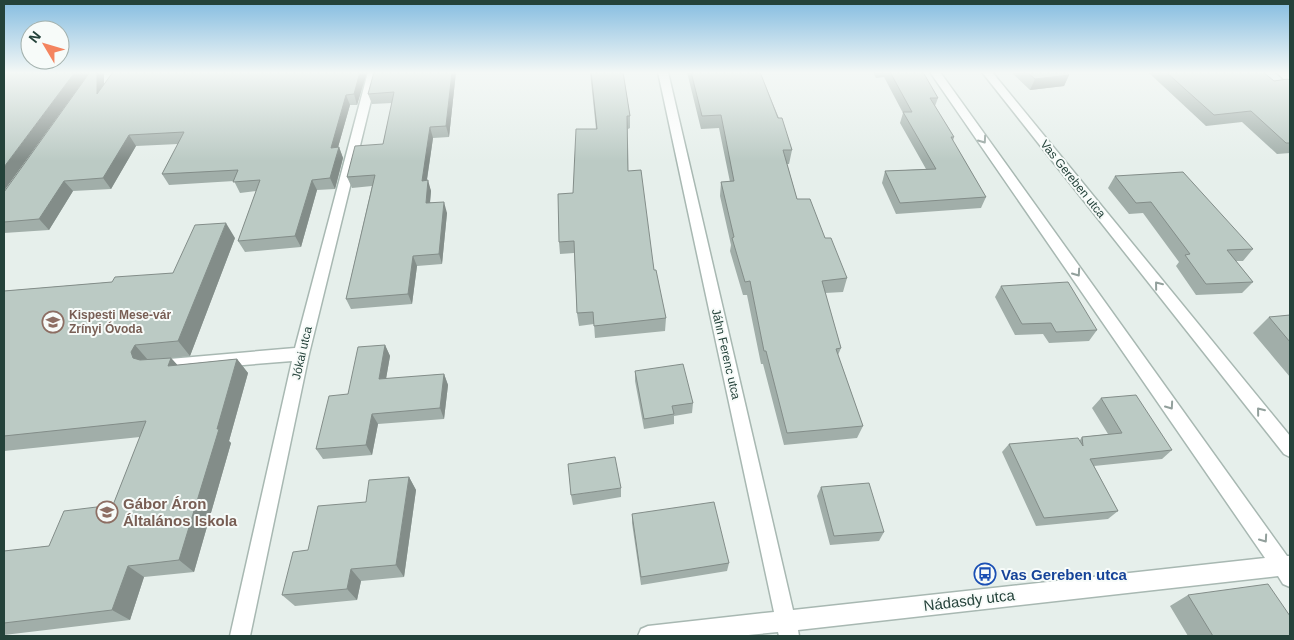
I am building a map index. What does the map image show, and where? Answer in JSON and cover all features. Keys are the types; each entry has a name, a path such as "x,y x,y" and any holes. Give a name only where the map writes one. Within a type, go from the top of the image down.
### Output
{"street":[{"name":"Jókai utca","path":"240,636 301,354 365,102"},
{"name":"Jáhn Ferenc utca","path":"669,102 787,629"},
{"path":"956,102 1287,569"},
{"name":"Vas Gereben utca","path":"1010,102 1290,449"},
{"path":"154,367 301,354"},
{"name":"Nádasdy utca","path":"648,636 787,629 1287,569"}],"building":[{"path":"4,102 53,102 4,167"},
{"path":"69,102 344,102 331,148 339,147 330,178 312,180 295,236 238,241 260,180 233,182 238,170 162,174 184,132 129,135 103,178 64,181 39,219 4,222 4,192"},
{"path":"392,102 449,102 446,126 430,127 422,181 428,180 426,203 444,202 439,254 413,256 408,294 346,299 375,175 347,177 355,146 383,144"},
{"path":"594,102 628,102 630,116 627,116 628,171 641,170 654,270 656,270 666,318 594,326 593,312 577,313 574,241 559,242 558,194 573,193 576,129 597,129"},
{"path":"698,102 772,102 778,118 782,118 792,150 783,150 797,199 810,199 825,238 831,238 847,278 822,281 841,348 836,349 863,426 787,433 766,351 764,351 750,281 745,282 732,238 734,237 721,182 734,181 721,115 702,116"},
{"path":"906,102 932,102 954,137 951,137 986,197 900,203 885,171 936,169 903,112 912,112"},
{"path":"1199,102 1290,102 1290,143 1286,143 1251,111 1214,115"},
{"path":"1183,172 1253,249 1227,250 1253,282 1206,284 1185,255 1190,254 1151,202 1136,203 1115,176"},
{"path":"226,223 178,341 135,345 131,352 133,358 140,360 171,358 168,366 237,359 217,429 219,429 179,560 128,566 112,610 4,623 4,551 49,546 64,511 113,505 146,421 4,436 4,291 112,282 115,277 173,273 195,225"},
{"path":"1068,282 1097,330 1056,332 1051,323 1022,324 1001,286"},
{"path":"1290,315 1290,342 1269,317"},
{"path":"385,345 379,379 444,374 440,408 372,414 366,445 316,449 329,396 348,394 358,347"},
{"path":"683,364 693,403 672,406 674,414 644,419 635,371"},
{"path":"1136,395 1172,450 1090,459 1118,511 1044,518 1009,444 1078,438 1083,446 1082,437 1122,433 1101,398"},
{"path":"615,457 621,488 571,495 568,464"},
{"path":"409,477 396,565 351,569 347,589 282,595 293,552 308,550 318,506 366,502 369,480"},
{"path":"869,483 884,532 834,536 821,487"},
{"path":"714,502 729,563 641,577 632,514"},
{"path":"1268,584 1290,616 1290,636 1213,636 1188,595"}],"place":[{"name":"Kispesti Mese-vár Zrínyi Óvoda","path":"53,322"},
{"name":"Gábor Áron Általános Iskola","path":"107,512"},
{"name":"Vas Gereben utca","path":"985,574"}]}
